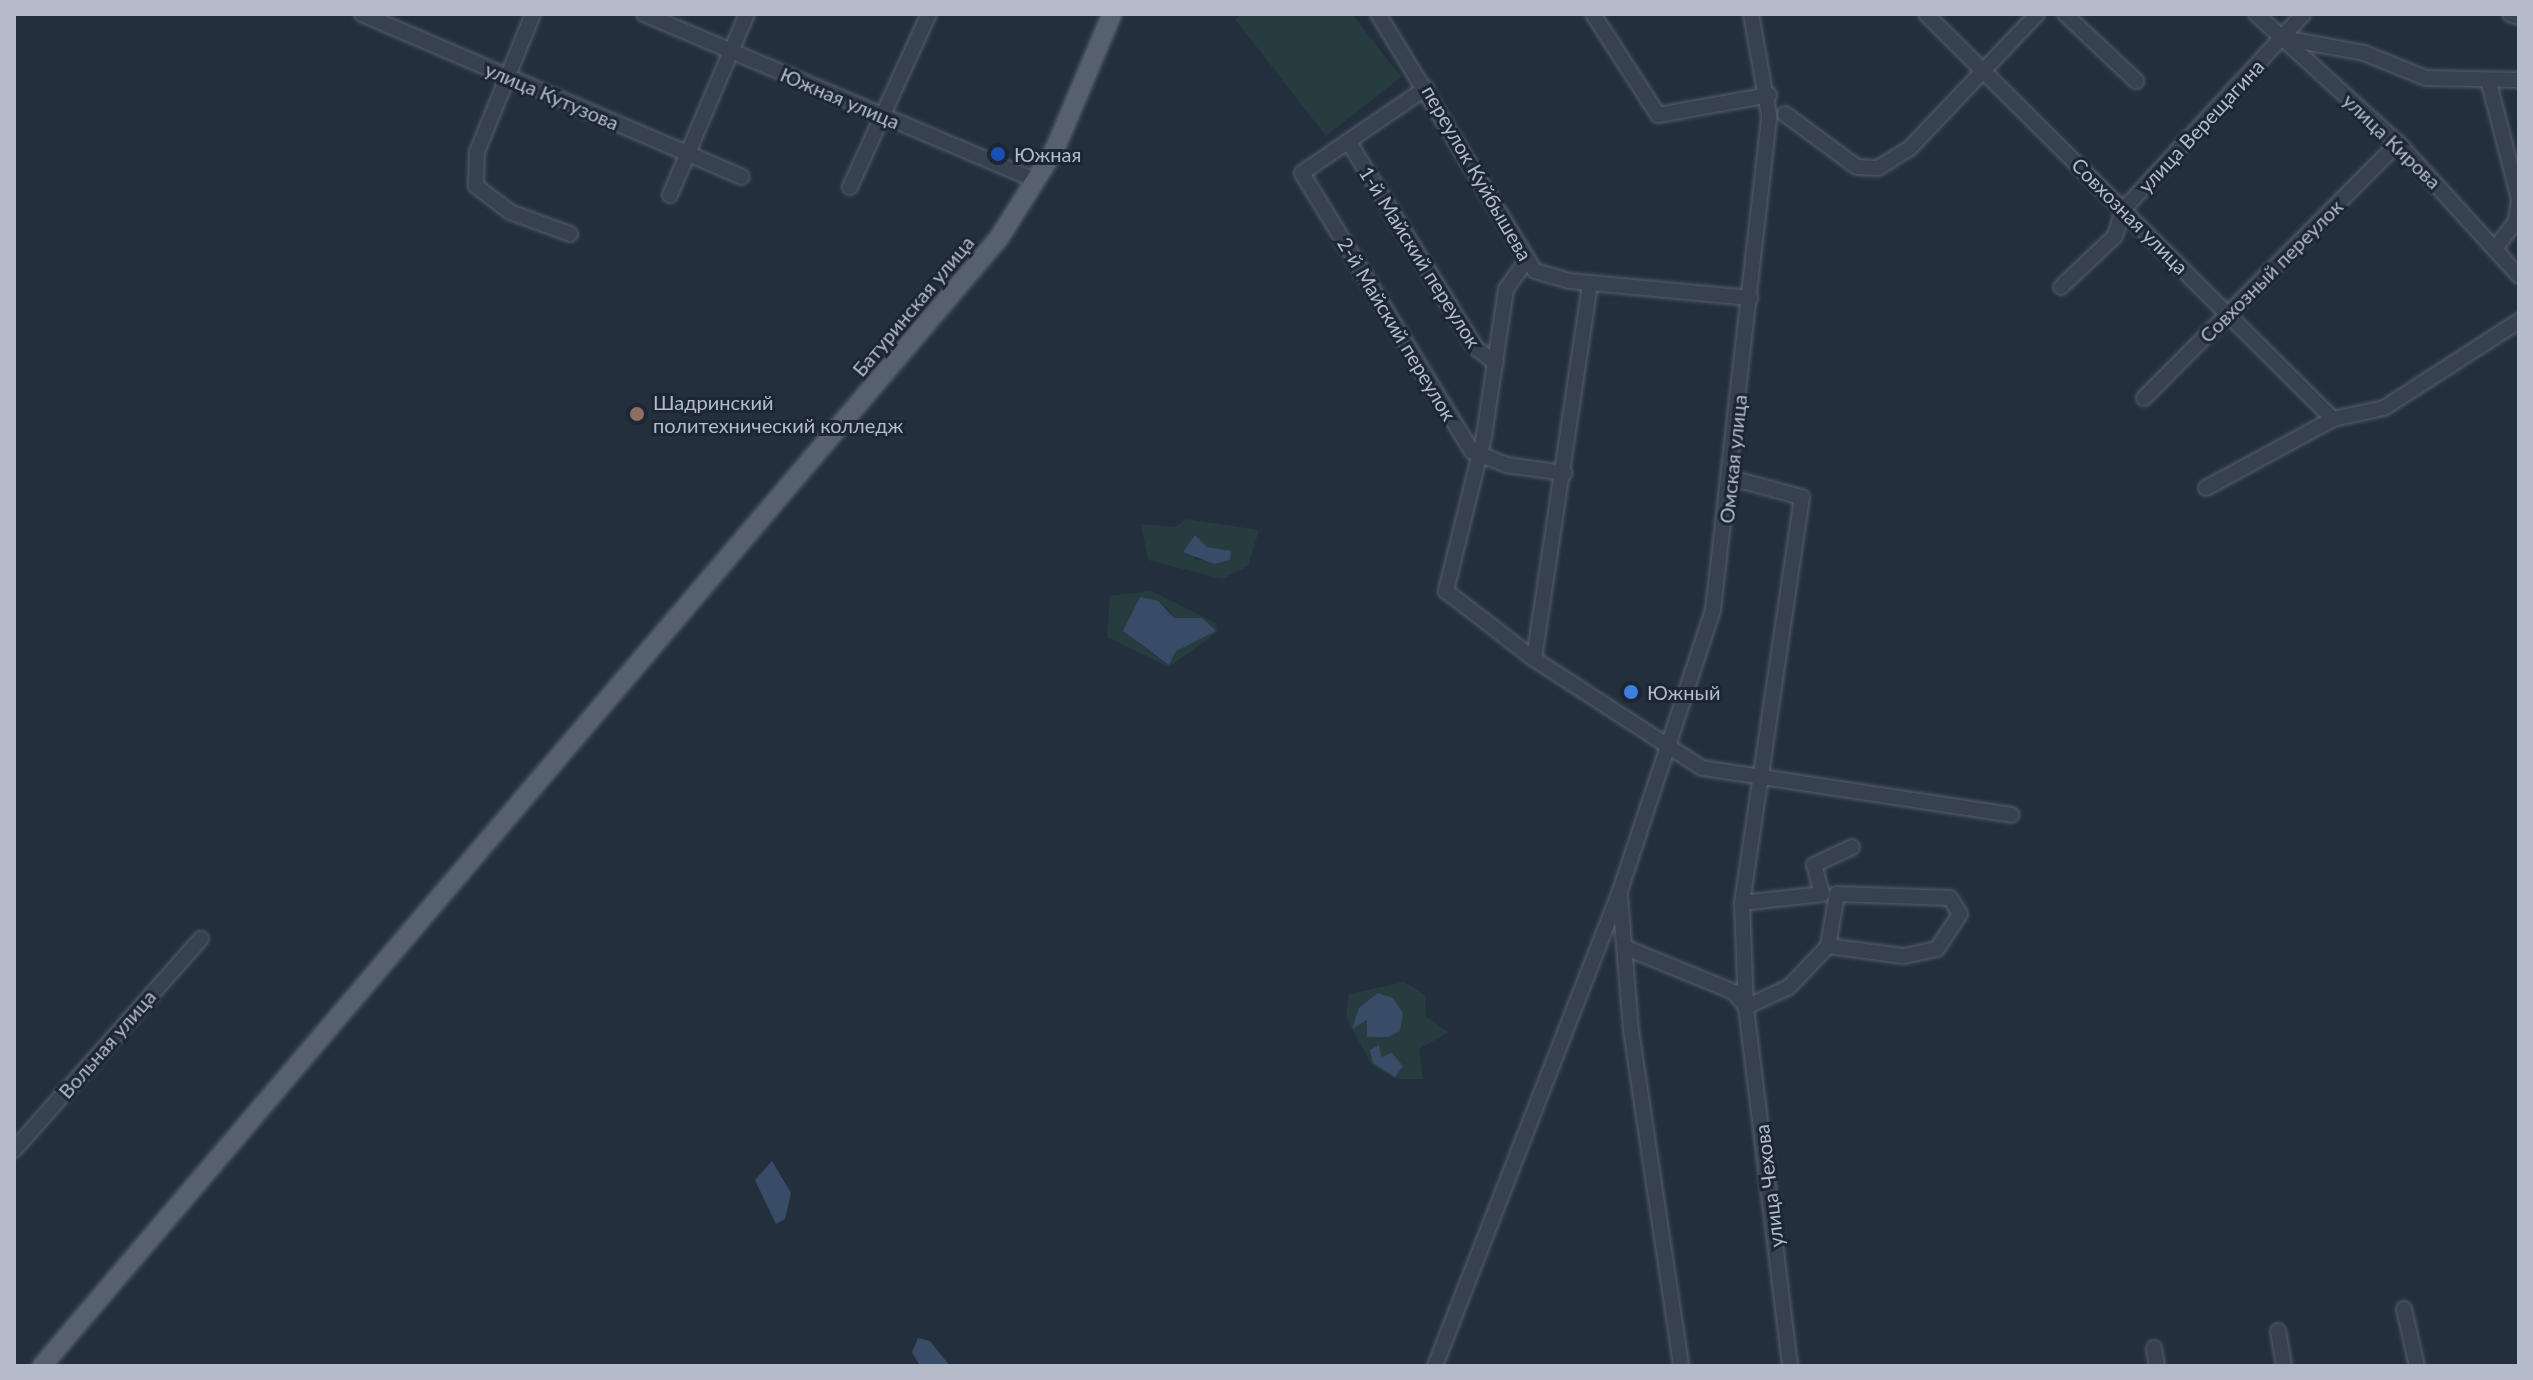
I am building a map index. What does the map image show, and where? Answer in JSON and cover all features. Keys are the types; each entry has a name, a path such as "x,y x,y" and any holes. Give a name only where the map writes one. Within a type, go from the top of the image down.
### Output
{"main road":[{"name":"Батуринская улица","path":"42,1366 999,238 1037,181 1112,14"}],"street":[{"name":"улица Кутузова","path":"362,14 742,177"},
{"path":"533,14 477,152 476,186 510,212 570,234"},
{"name":"Южная улица","path":"644,14 1037,181"},
{"path":"670,195 747,14"},
{"path":"850,187 886,117 929,14"},
{"name":"переулок Куйбышева","path":"1378,14 1426,88 1527,260 1547,277 1750,298"},
{"path":"1593,14 1664,118 1769,95"},
{"name":"Омская улица","path":"1435,1366 1620,891 1713,610 1731,478 1769,95 1751,14"},
{"name":"Совхозная улица","path":"1926,14 2333,419"},
{"path":"1785,114 1857,167 1878,168 1909,149 2037,14"},
{"path":"2065,14 2136,81"},
{"name":"улица Кирова","path":"2256,14 2398,143 2519,276"},
{"name":"улица Верещагина","path":"2061,287 2115,236 2123,210 2303,14"},
{"path":"2510,14 2519,17"},
{"path":"2283,38 2364,53 2426,78 2489,83 2519,80"},
{"path":"2489,83 2519,199 2516,221 2496,248"},
{"name":"2-й Майский переулок","path":"1426,88 1350,144 1302,173 1372,278 1449,418 1479,454"},
{"name":"Совхозный переулок","path":"2144,398 2398,143"},
{"name":"1-й Майский переулок","path":"1350,144 1476,348 1496,363"},
{"path":"1527,260 1506,289 1479,454 1446,591 1534,659 1670,742 1702,768 1761,782 2011,815"},
{"path":"1534,659 1590,283"},
{"path":"2206,488 2333,419 2384,408 2519,321"},
{"path":"1479,454 1564,473"},
{"name":"улица Чехова","path":"1731,478 1802,497 1742,903 1746,1007 1790,1366"},
{"path":"1742,903 1822,894 1814,865 1852,847"},
{"path":"1620,891 1624,947 1681,1366"},
{"path":"1624,947 1734,992 1746,1007 1789,987 1828,946 1837,894 1950,898 1960,914 1937,949 1903,956 1828,946"},
{"name":"Вольная улица","path":"14,1150 201,939"},
{"path":"2404,1309 2417,1366"},
{"path":"2278,1331 2284,1366"},
{"path":"2154,1348 2157,1366"}],"green space":[{"path":"1242,14 1352,14 1401,77 1326,136 1235,19"},
{"path":"1186,519 1259,530 1248,566 1222,579 1148,560 1141,524 1175,527","holes":["1195,536 1230,560 1195,560"]},
{"path":"1151,591 1216,623 1217,632 1169,667 1107,637 1110,596","holes":["1167,607 1174,618 1201,618 1204,636 1157,657 1128,635 1129,620 1134,610"]},
{"path":"1404,982 1425,995 1426,1017 1449,1032 1419,1049 1423,1079 1396,1079 1371,1064 1346,1017 1349,994","holes":["1374,997 1399,1012 1398,1026 1375,1038 1368,1020 1353,1028"]}],"water":[{"path":"1195,535 1207,547 1231,551 1230,560 1215,564 1183,552"},
{"path":"1140,597 1158,601 1174,618 1202,618 1216,631 1176,651 1169,665 1123,631"},
{"path":"1378,993 1393,998 1403,1013 1400,1031 1388,1037 1367,1037 1367,1020 1352,1029 1359,1008"},
{"path":"1379,1045 1381,1057 1392,1053 1403,1066 1395,1077 1373,1063 1370,1050"},
{"path":"772,1161 791,1193 785,1219 776,1224 755,1180"},
{"path":"918,1338 930,1341 950,1366 920,1366 912,1352"}],"place":[{"name":"Южная","path":"998,154"},
{"name":"Шадринский политехнический колледж","path":"637,414"},
{"name":"Южный","path":"1631,692"}]}
